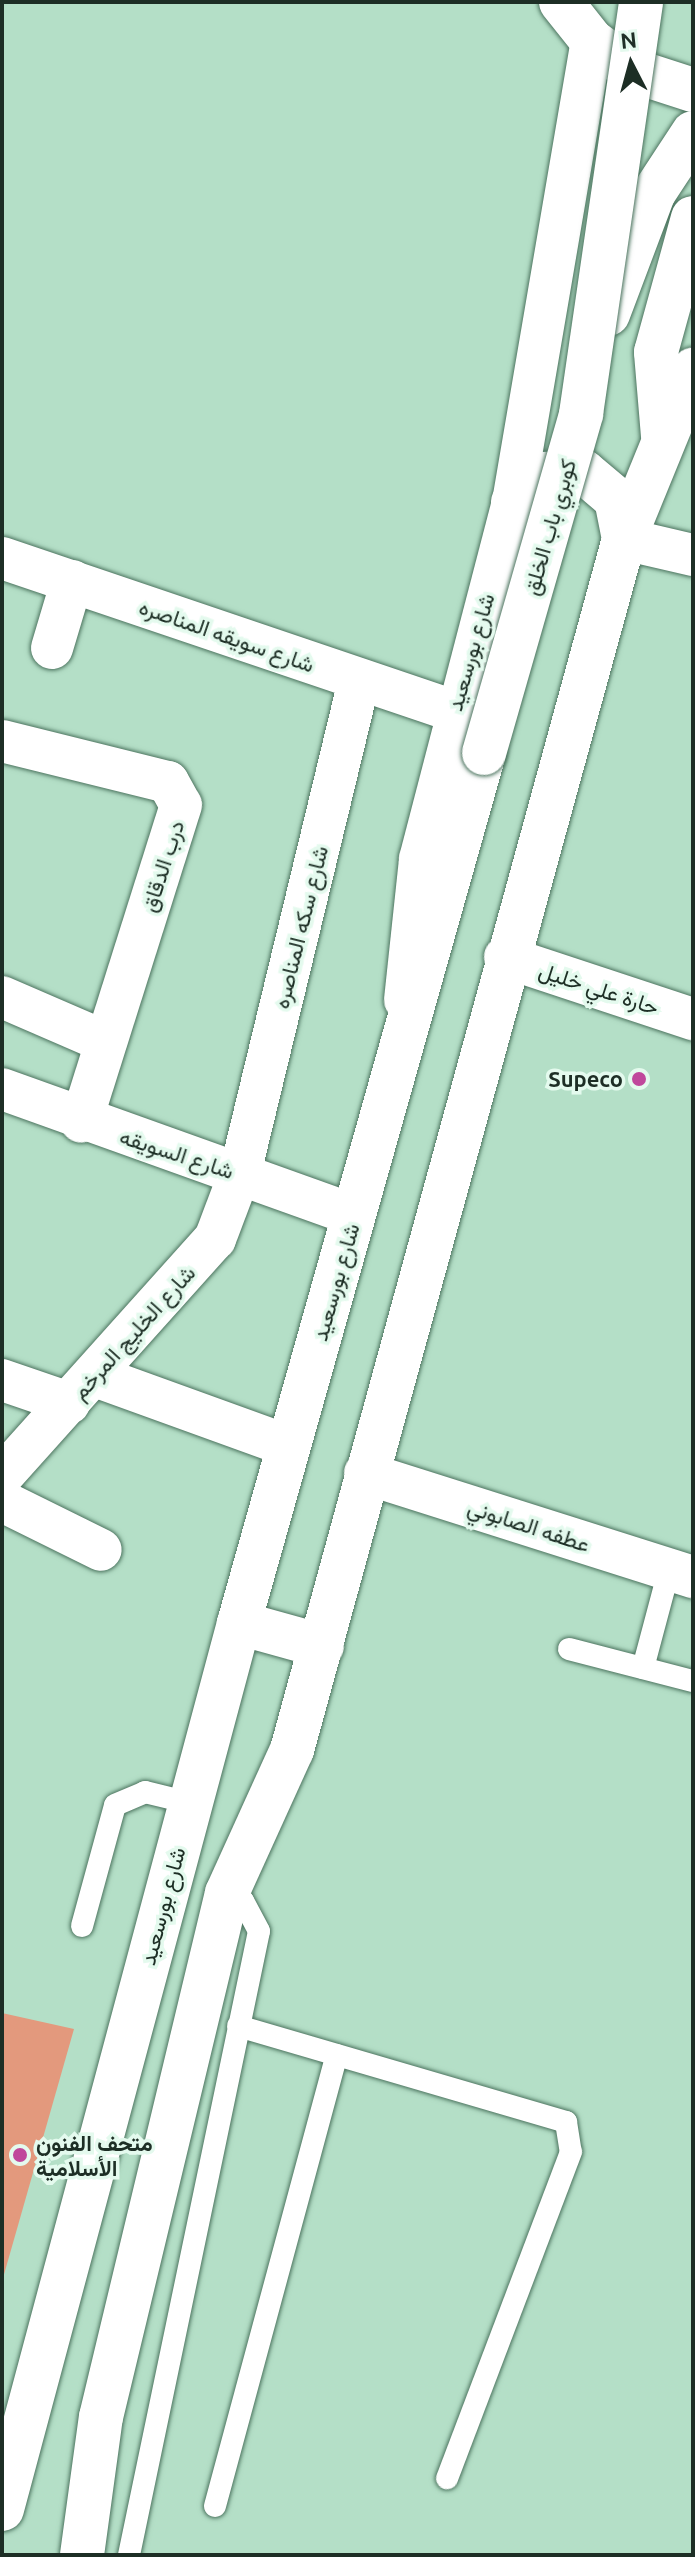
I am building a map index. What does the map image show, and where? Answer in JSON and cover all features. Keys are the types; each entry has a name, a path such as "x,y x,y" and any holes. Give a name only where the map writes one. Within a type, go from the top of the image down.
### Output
{"main road":[{"path":"561,2 592,41 631,70 693,90"},
{"name":"كوبري باب الخلق","path":"408,1042 484,753 581,414 641,2"},
{"path":"581,414 632,239 693,133"},
{"path":"663,436 656,352 693,218"},
{"path":"82,2555 101,2417 227,1893 292,1750 505,957 624,539 663,436 693,370"},
{"path":"513,502 543,474 584,472 616,499 624,539"},
{"name":"شارع بورسعيد","path":"2,2509 239,1623 354,1215 408,1042"},
{"path":"239,1623 322,1646"}],"street":[{"name":"شارع بورسعيد","path":"408,1042 408,932 453,711 513,502 592,41"},
{"path":"624,539 693,555"},
{"name":"شارع سويقه المناصره","path":"2,558 453,711"},
{"path":"52,648 72,581"},
{"name":"شارع سكه المناصره","path":"240,1173 359,681"},
{"name":"درب الدقاق","path":"5,751 168,782 179,795 179,816 81,1122"},
{"name":"حارة علي خليل","path":"505,957 693,1019"},
{"path":"2,997 106,1042"},
{"name":"شارع السويقه","path":"2,1089 81,1122 240,1173 354,1215"},
{"name":"شارع الخليج المرخم","path":"2,1476 215,1239 240,1173"},
{"path":"2,1380 82,1389 288,1446"},
{"name":"عطفه الصابوني","path":"365,1473 681,1574"},
{"path":"2,1501 101,1550"}],"lane":[{"path":"643,1668 681,1574"},
{"path":"569,1649 693,1681"},
{"path":"82,1926 115,1805 145,1792 190,1803"},
{"path":"129,2555 259,1931 254,1914 227,1893"},
{"path":"238,2026 559,2117 571,2135 571,2152 447,2478"},
{"path":"215,2506 337,2055"}],"building":[{"name":"متحف الفنون الأسلامية","path":"2,2013 74,2029 3,2278 2,2278"}],"place":[{"name":"Supeco","path":"639,1079"},
{"name":"متحف الفنون الأسلامية","path":"20,2155"}]}
